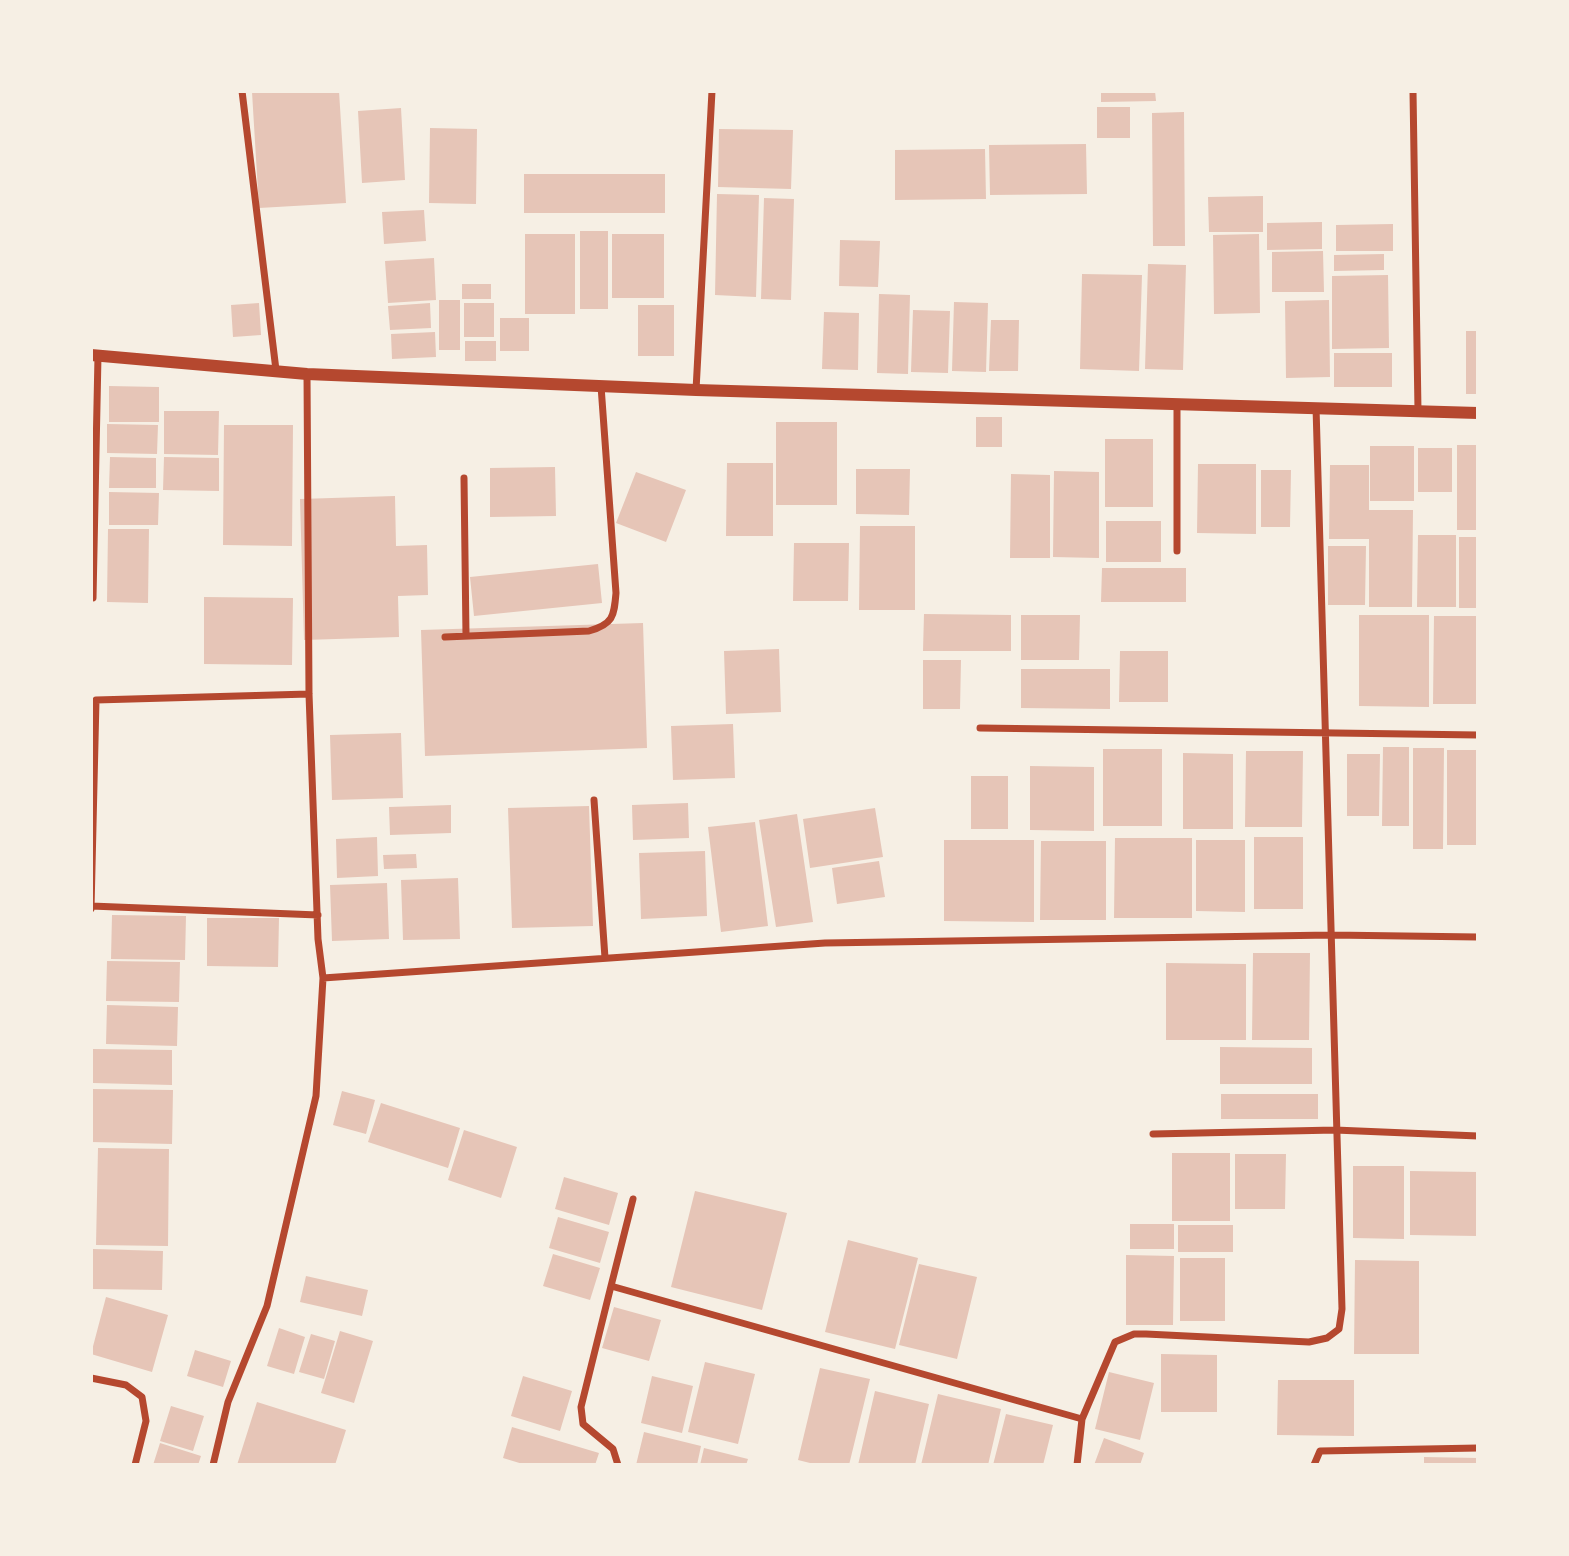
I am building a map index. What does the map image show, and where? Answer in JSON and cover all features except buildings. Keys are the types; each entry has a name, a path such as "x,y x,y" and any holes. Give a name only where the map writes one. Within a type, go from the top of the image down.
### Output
{"street":[{"path":"242,91 276,370"},
{"path":"696,390 712,91"},
{"path":"1413,91 1418,411"},
{"path":"93,598 95,355 307,374 696,390 1478,413"},
{"path":"213,1465 228,1402 267,1306 316,1096 323,978 317,915 309,694 307,374"},
{"path":"445,637 589,631 605,626 614,614 616,593 601,385"},
{"path":"1177,403 1177,551"},
{"path":"1077,1465 1082,1419 1115,1342 1134,1334 1309,1342 1327,1338 1339,1329 1342,1301 1316,407"},
{"path":"464,478 466,636"},
{"path":"309,694 94,701 91,907 317,915"},
{"path":"980,728 1478,735"},
{"path":"594,800 605,958"},
{"path":"323,978 825,943 1331,934 1478,937"},
{"path":"1153,1134 1335,1130 1478,1136"},
{"path":"618,1465 613,1449 583,1424 581,1407 632,1199"},
{"path":"611,1286 1082,1419"},
{"path":"91,1378 126,1385 142,1397 146,1421 135,1465"},
{"path":"1314,1465 1320,1451 1478,1448"}]}
